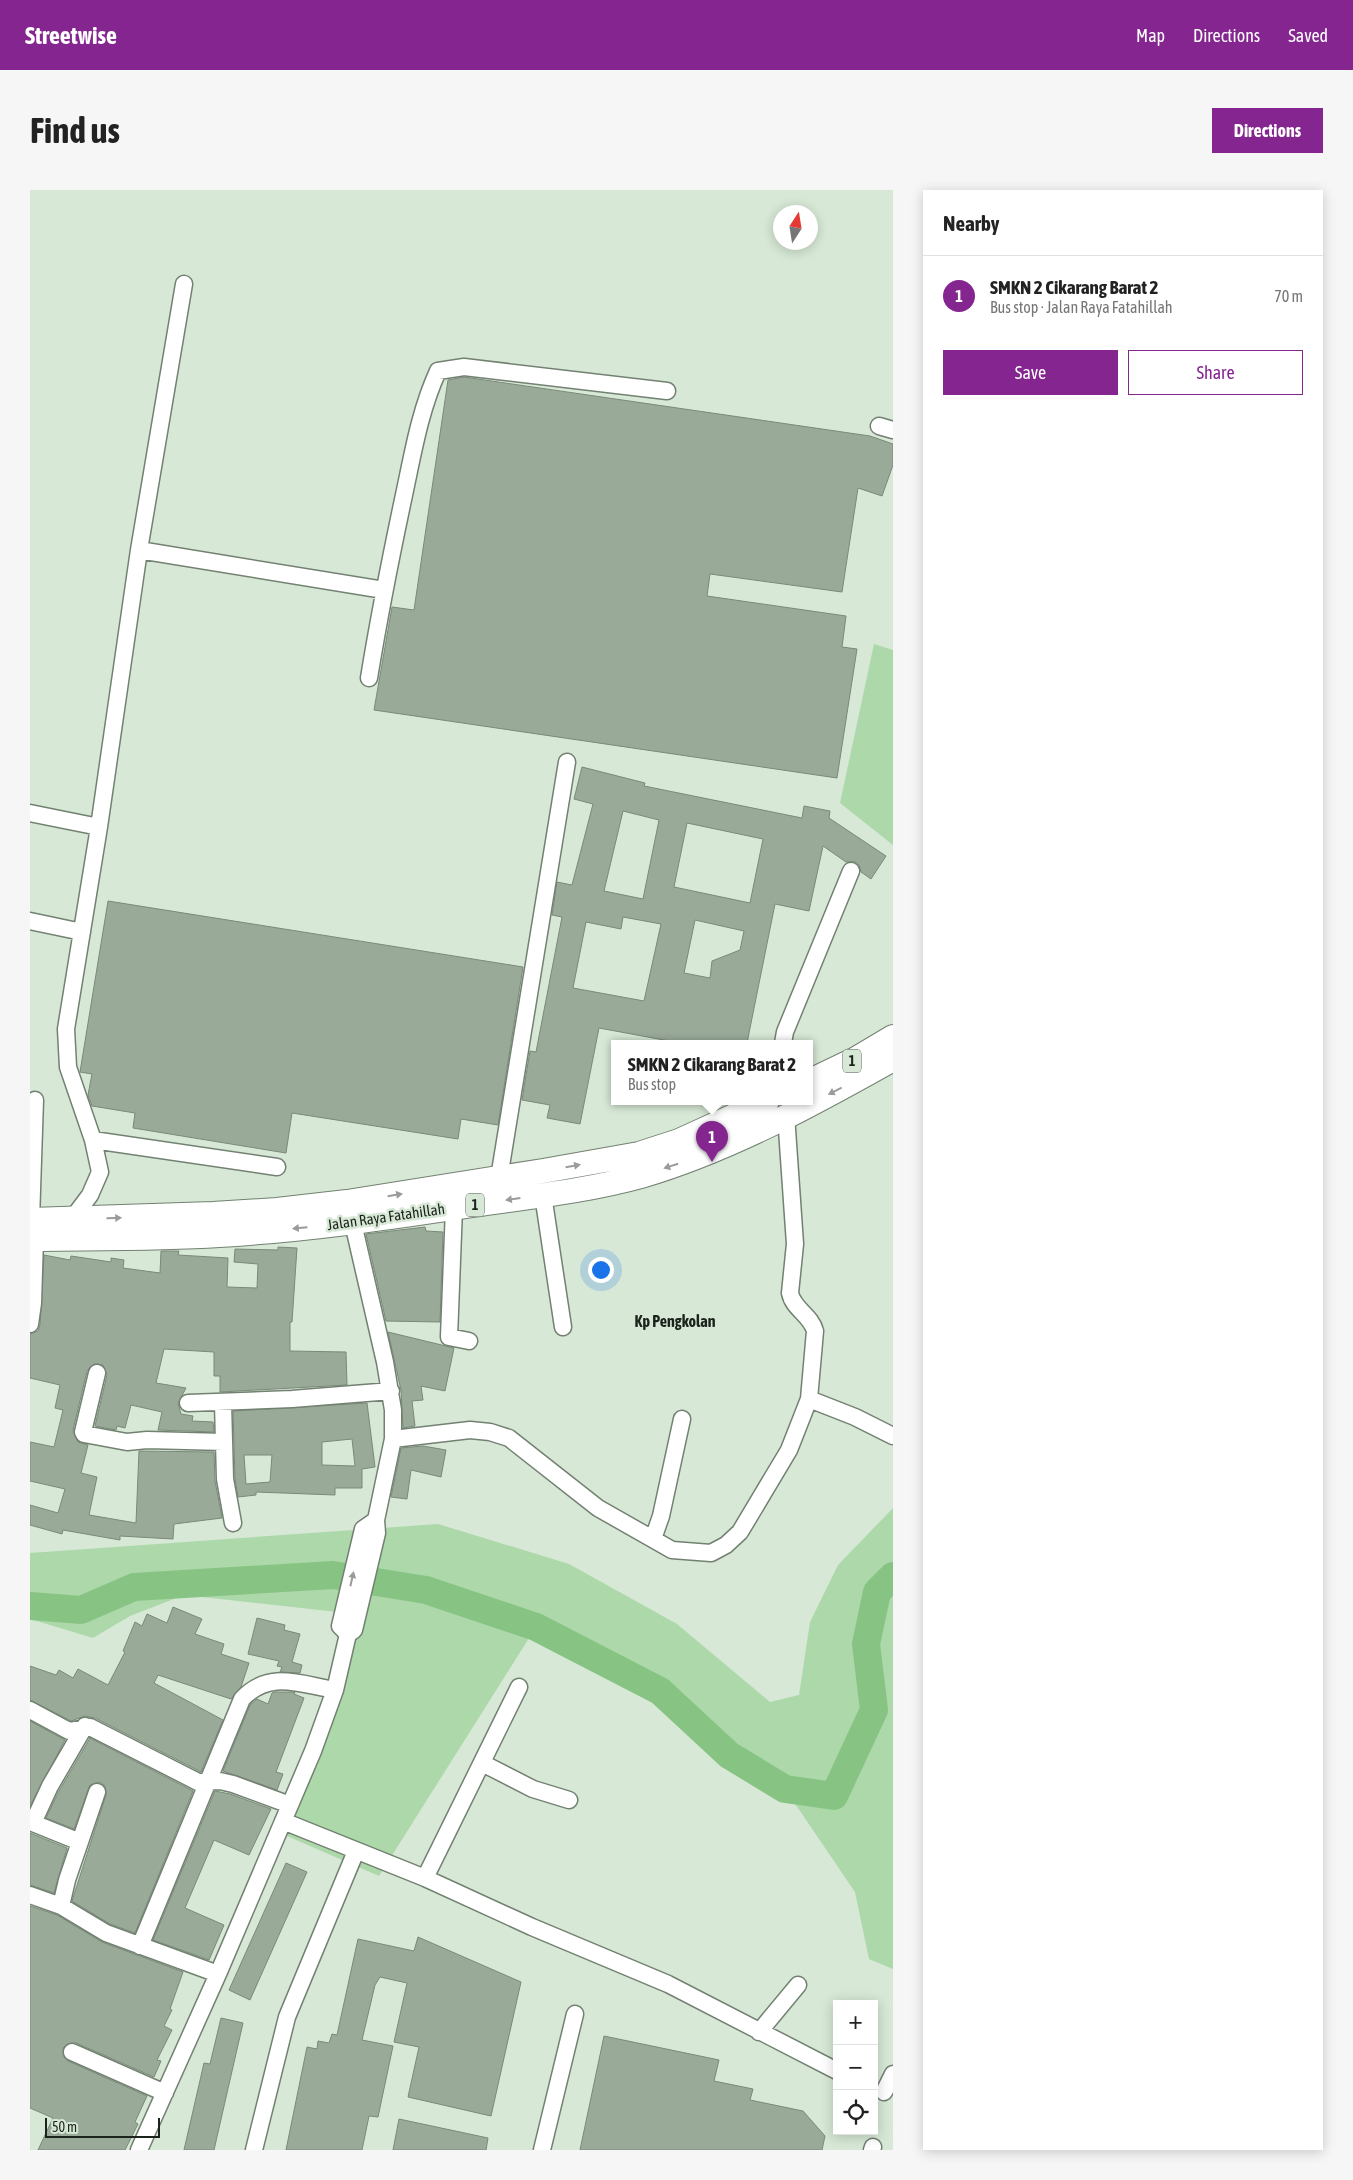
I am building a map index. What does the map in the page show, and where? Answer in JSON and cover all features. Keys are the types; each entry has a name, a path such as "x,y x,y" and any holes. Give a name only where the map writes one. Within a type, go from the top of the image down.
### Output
{"highway":[{"name":"1","path":"813,1080 856,1059 893,1037"},
{"name":"Jalan Raya Fatahillah","path":"813,1101 893,1059"},
{"name":"Jalan Raya Fatahillah","path":"32,1229 72,1219 277,1210 347,1202 499,1178 639,1154 679,1141 758,1105"},
{"name":"Jalan Raya Fatahillah","path":"32,1229 217,1235 353,1223 543,1194 639,1176 684,1162 805,1105"}],"street":[{"path":"72,1219 90,1195 100,1172 93,1140 72,1083 66,1049 66,1029 99,827 139,550 184,284"},
{"path":"369,678 384,590 415,441 427,395 438,371 464,367 667,391"},
{"path":"139,550 384,590"},
{"path":"499,1178 568,762"},
{"path":"30,813 99,827"},
{"path":"784,1040 785,1032 851,871"},
{"path":"30,921 82,932"},
{"path":"30,1324 33,1303 32,1229 35,1100"},
{"path":"393,1439 470,1430 508,1438 598,1508 672,1550 711,1553 726,1545 740,1532 790,1450 809,1399 815,1331 813,1323 791,1300 790,1293 795,1244 786,1115"},
{"path":"93,1140 277,1167"},
{"path":"543,1194 563,1327"},
{"path":"454,1208 449,1337 469,1341"},
{"path":"139,2150 218,1974 290,1805 335,1690 393,1439 391,1391 353,1223"},
{"path":"96,1372 84,1434 127,1442 147,1440 224,1442"},
{"path":"188,1403 223,1403 391,1391"},
{"path":"809,1399 855,1417 893,1436"},
{"path":"223,1403 224,1479 233,1523"},
{"path":"653,1539 661,1516 682,1419"},
{"path":"140,1946 209,1783 242,1699 252,1688 260,1684 281,1681 335,1690"},
{"path":"425,1878 519,1687"},
{"path":"30,1710 68,1731 84,1726 90,1727 198,1782 220,1781 233,1784 290,1805"},
{"path":"80,1842 33,1823 47,1791 84,1726"},
{"path":"482,1763 533,1789 569,1800"},
{"path":"61,1906 97,1792"},
{"path":"283,1821 425,1878 532,1927 668,1984 833,2069"},
{"path":"254,2150 286,2017 356,1851"},
{"path":"30,1895 61,1906 91,1926 218,1974"},
{"path":"759,2032 798,1985"},
{"path":"542,2150 575,2014"},
{"path":"72,2052 165,2093"},
{"path":"884,2093 893,2074"}],"green space":[{"path":"874,644 893,650 893,845 840,803"},
{"path":"893,1508 893,1969 869,1959 855,1892 785,1789 727,1753 660,1691 536,1627 379,1876 287,1836 334,1711 355,1614 184,1595 130,1616 93,1638 30,1619 30,1553 438,1524 569,1564 677,1624 770,1702 799,1695 810,1622 838,1565"}],"building":[{"path":"464,377 870,436 893,444 893,465 882,496 858,488 842,592 710,574 707,596 846,616 842,647 857,649 837,778 374,710 392,607 414,610 448,380"},
{"path":"582,767 645,783 644,786 802,818 804,806 830,811 829,818 886,856 871,879 861,872 859,865 855,862 846,862 823,846 809,911 775,904 748,1040 664,1040 599,1028 580,1124 547,1118 550,1105 522,1100 530,1051 536,1052 562,917 552,915 557,882 572,885 593,804 574,799","holes":["623,811 659,820 643,899 604,891","687,823 763,839 750,903 674,887","623,917 661,924 644,1001 573,988 586,922 621,929","695,920 744,931 740,950 712,961 710,978 684,973"]},
{"path":"108,901 523,967 498,1125 461,1119 458,1139 292,1113 286,1153 133,1128 135,1113 92,1106 88,1095 92,1074 80,1072"},
{"path":"425,1227 426,1231 443,1232 440,1322 386,1321 366,1234"},
{"path":"278,1247 297,1248 292,1322 290,1322 290,1351 346,1352 347,1385 220,1392 220,1376 214,1376 214,1352 164,1349 156,1383 186,1388 178,1403 181,1414 193,1416 192,1421 213,1422 214,1432 158,1430 162,1412 131,1405 125,1428 117,1426 116,1430 95,1426 107,1375 103,1365 94,1364 87,1371 73,1430 78,1442 88,1445 81,1473 97,1477 89,1515 136,1523 139,1451 214,1452 215,1481 222,1518 174,1524 173,1539 120,1536 120,1540 63,1530 62,1534 30,1525 30,1505 58,1513 65,1489 30,1481 30,1442 54,1447 63,1410 55,1408 60,1385 30,1378 30,1334 38,1331 40,1325 44,1255 70,1260 71,1256 111,1262 111,1258 124,1260 123,1268 160,1273 161,1251 179,1251 178,1255 228,1258 227,1287 257,1288 258,1264 234,1262 235,1249 278,1250"},
{"path":"388,1332 454,1348 445,1391 421,1386 423,1400 412,1401 415,1426 403,1428 401,1390"},
{"path":"367,1403 375,1467 362,1469 362,1488 335,1488 335,1495 256,1492 256,1495 238,1497 235,1478 233,1411","holes":["352,1439 355,1466 322,1465 322,1442","244,1455 272,1455 270,1482 246,1484"]},
{"path":"423,1446 446,1450 441,1477 411,1470 407,1499 391,1497 401,1448"},
{"path":"173,1607 202,1619 195,1634 224,1644 221,1654 249,1663 241,1687 231,1699 158,1675 154,1683 223,1720 201,1772 95,1718 85,1716 71,1721 30,1700 30,1666 56,1675 59,1670 73,1678 78,1669 108,1685 125,1652 123,1651 135,1622 142,1626 147,1614 167,1623"},
{"path":"257,1618 285,1625 284,1630 300,1634 292,1662 302,1665 300,1673 280,1672 282,1667 277,1666 279,1661 248,1654"},
{"path":"295,1692 294,1694 304,1698 276,1772 283,1774 277,1790 223,1771 250,1705 257,1699 268,1704 272,1693"},
{"path":"30,1721 65,1740 30,1806"},
{"path":"90,1738 193,1791 135,1933 110,1924 72,1901 106,1795 105,1786 100,1782 90,1785 74,1829 46,1818 59,1791"},
{"path":"215,1791 230,1794 271,1809 249,1855 214,1840 185,1908 224,1925 209,1960 153,1940"},
{"path":"30,1833 67,1848 54,1893 30,1885"},
{"path":"286,1863 307,1872 250,2000 229,1990"},
{"path":"30,1906 57,1915 102,1942 183,1972 170,2009 172,2010 164,2026 172,2030 157,2060 161,2061 154,2077 76,2043 67,2044 63,2048 64,2057 68,2061 147,2096 135,2122 138,2124 125,2150 38,2150 53,2118 30,2108"},
{"path":"418,1937 521,1982 491,2116 408,2097 419,2047 394,2042 407,1983 380,1977 375,1985 362,2040 393,2046 378,2117 369,2116 362,2150 286,2150 307,2047 317,2049 318,2041 329,2043 332,2034 337,2035 358,1939 414,1951"},
{"path":"221,2018 243,2023 214,2150 184,2150 204,2063 210,2064"},
{"path":"604,2036 719,2060 714,2081 753,2089 750,2100 803,2111 825,2136 822,2150 580,2150"},
{"path":"399,2119 488,2138 486,2150 393,2150"}],"waterway":[{"path":"30,1606 81,1610 134,1587 333,1575 426,1590 536,1627 660,1691 729,1755 785,1789 834,1796 874,1710 866,1644 877,1592 893,1576"}],"place":[{"name":"SMKN 2 Cikarang Barat 2","path":"712,1162"}],"district":[{"name":"Kp Pengkolan","path":"675,1321"}]}
